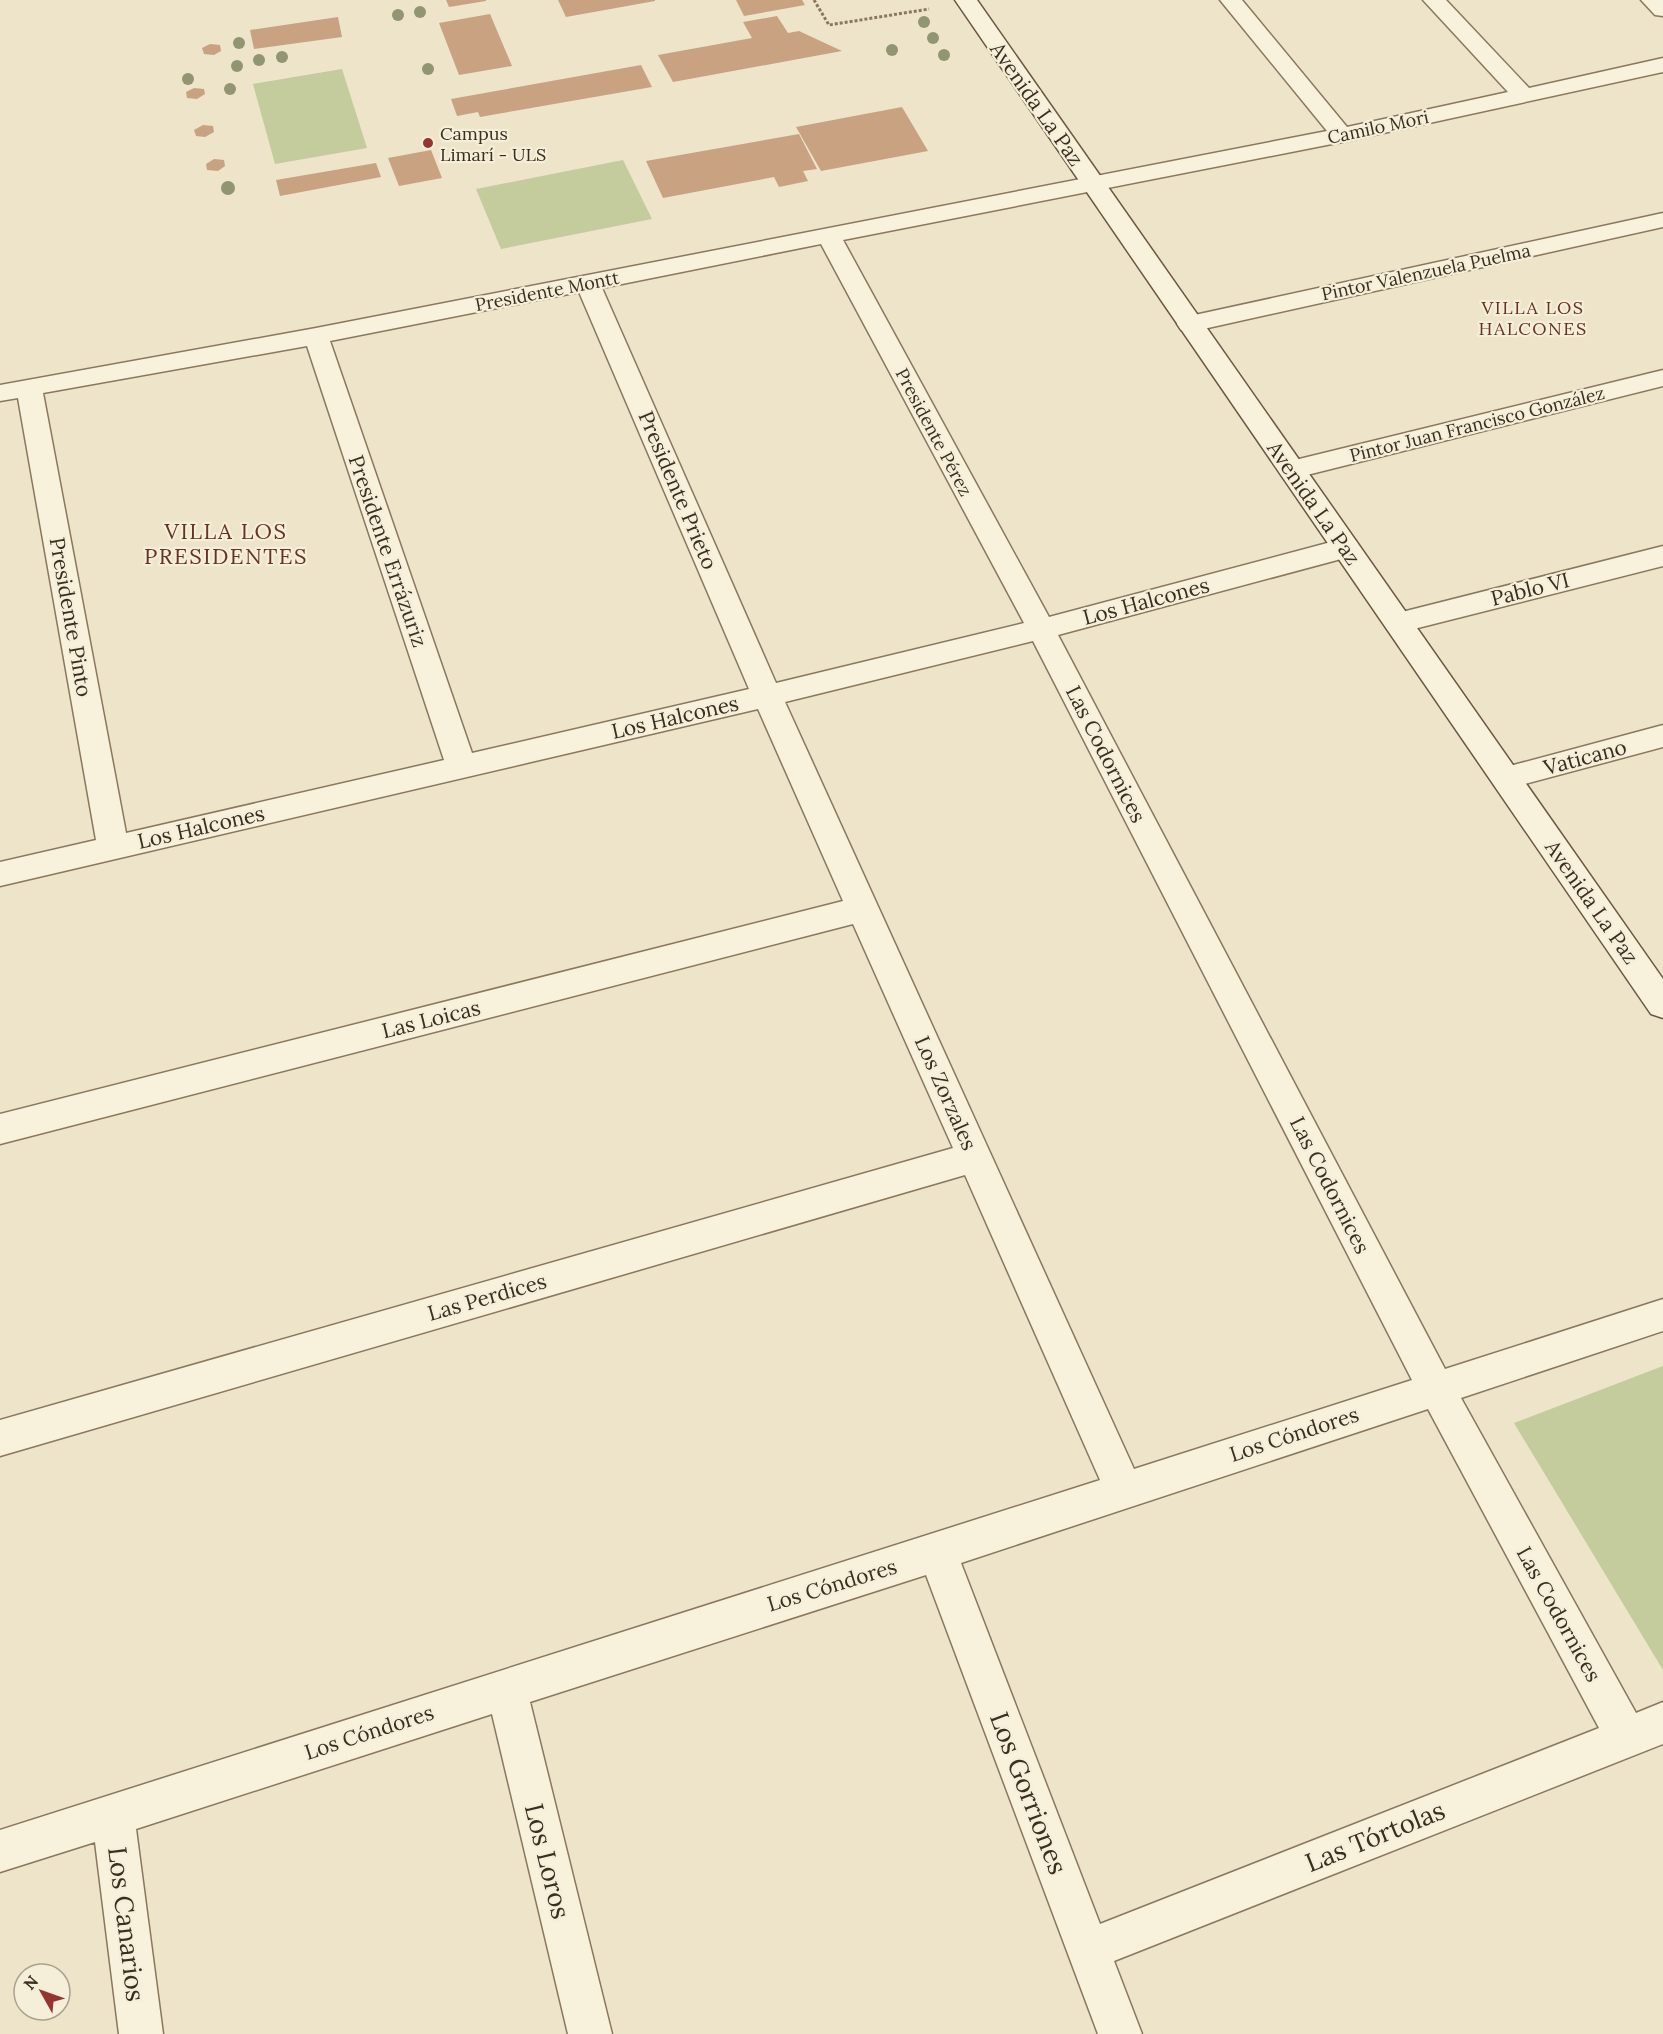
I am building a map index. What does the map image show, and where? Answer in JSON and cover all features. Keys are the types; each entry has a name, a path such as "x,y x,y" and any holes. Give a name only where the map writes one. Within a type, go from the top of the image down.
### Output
{"street":[{"path":"1232,0 1342,135"},
{"path":"1434,0 1524,96"},
{"path":"1652,0 1663,10"},
{"name":"Avenida La Paz","path":"967,2 1663,1005"},
{"path":"1655,66 1663,85"},
{"name":"Camilo Mori","path":"1093,184 1342,135 1655,66"},
{"name":"Presidente Montt","path":"0,393 588,284 1093,184"},
{"name":"Pintor Valenzuela Puelma","path":"1190,324 1663,220"},
{"name":"Presidente Pérez","path":"828,236 1041,629"},
{"name":"Presidente Prieto","path":"588,284 767,696"},
{"name":"Presidente Errázuriz","path":"316,336 461,766"},
{"name":"Pintor Juan Francisco González","path":"1291,470 1663,378"},
{"name":"Presidente Pinto","path":"29,387 113,848"},
{"name":"Los Halcones","path":"0,874 767,696 1041,629 1346,548"},
{"name":"Pablo VI","path":"1398,623 1663,556"},
{"name":"Las Codornices","path":"1041,629 1436,1388 1644,1730"},
{"name":"Los Zorzales","path":"767,696 1124,1490"},
{"name":"Vaticano","path":"1506,778 1663,736"},
{"name":"Las Loicas","path":"0,1129 862,909"},
{"name":"Las Perdices","path":"0,1438 974,1157"},
{"name":"Los Cóndores","path":"0,1851 938,1552 1663,1315"},
{"name":"Los Gorriones","path":"938,1552 1120,2034"},
{"name":"Los Loros","path":"506,1688 590,2034"},
{"name":"Las Tórtolas","path":"1088,1950 1644,1730"},
{"name":"Los Canarios","path":"113,1815 141,2034"}],"path":[{"path":"814,0 829,25 967,2"}],"green space":[{"path":"342,69 367,148 275,164 253,84"},
{"path":"623,160 652,219 501,249 476,189"},
{"path":"1663,1366 1663,1670 1514,1423"}],"building":[{"path":"446,0 486,0 486,1 449,7"},
{"path":"558,0 655,0 655,1 566,17"},
{"path":"736,0 802,0 805,5 744,16"},
{"path":"490,14 512,66 459,75 439,23"},
{"path":"777,16 788,33 799,31 842,51 673,82 658,55 752,38 743,22"},
{"path":"338,17 342,37 254,49 250,30"},
{"path":"210,44 220,45 221,51 214,55 204,54 202,48"},
{"path":"641,65 652,87 480,117 478,112 457,116 451,99"},
{"path":"194,88 204,89 205,94 197,99 187,98 186,92"},
{"path":"902,107 928,151 821,171 796,127"},
{"path":"203,125 213,126 214,132 205,137 196,136 194,130"},
{"path":"799,134 817,169 803,171 808,181 779,187 774,177 663,198 646,161"},
{"path":"431,150 442,178 399,186 388,158"},
{"path":"214,159 224,160 225,166 218,171 207,170 206,164"},
{"path":"376,163 381,177 280,196 276,180"}],"place":[{"name":"Campus Limarí - ULS","path":"428,143"}],"district":[{"name":"VILLA LOS HALCONES","path":"1533,317"},
{"name":"VILLA LOS PRESIDENTES","path":"226,544"}]}
